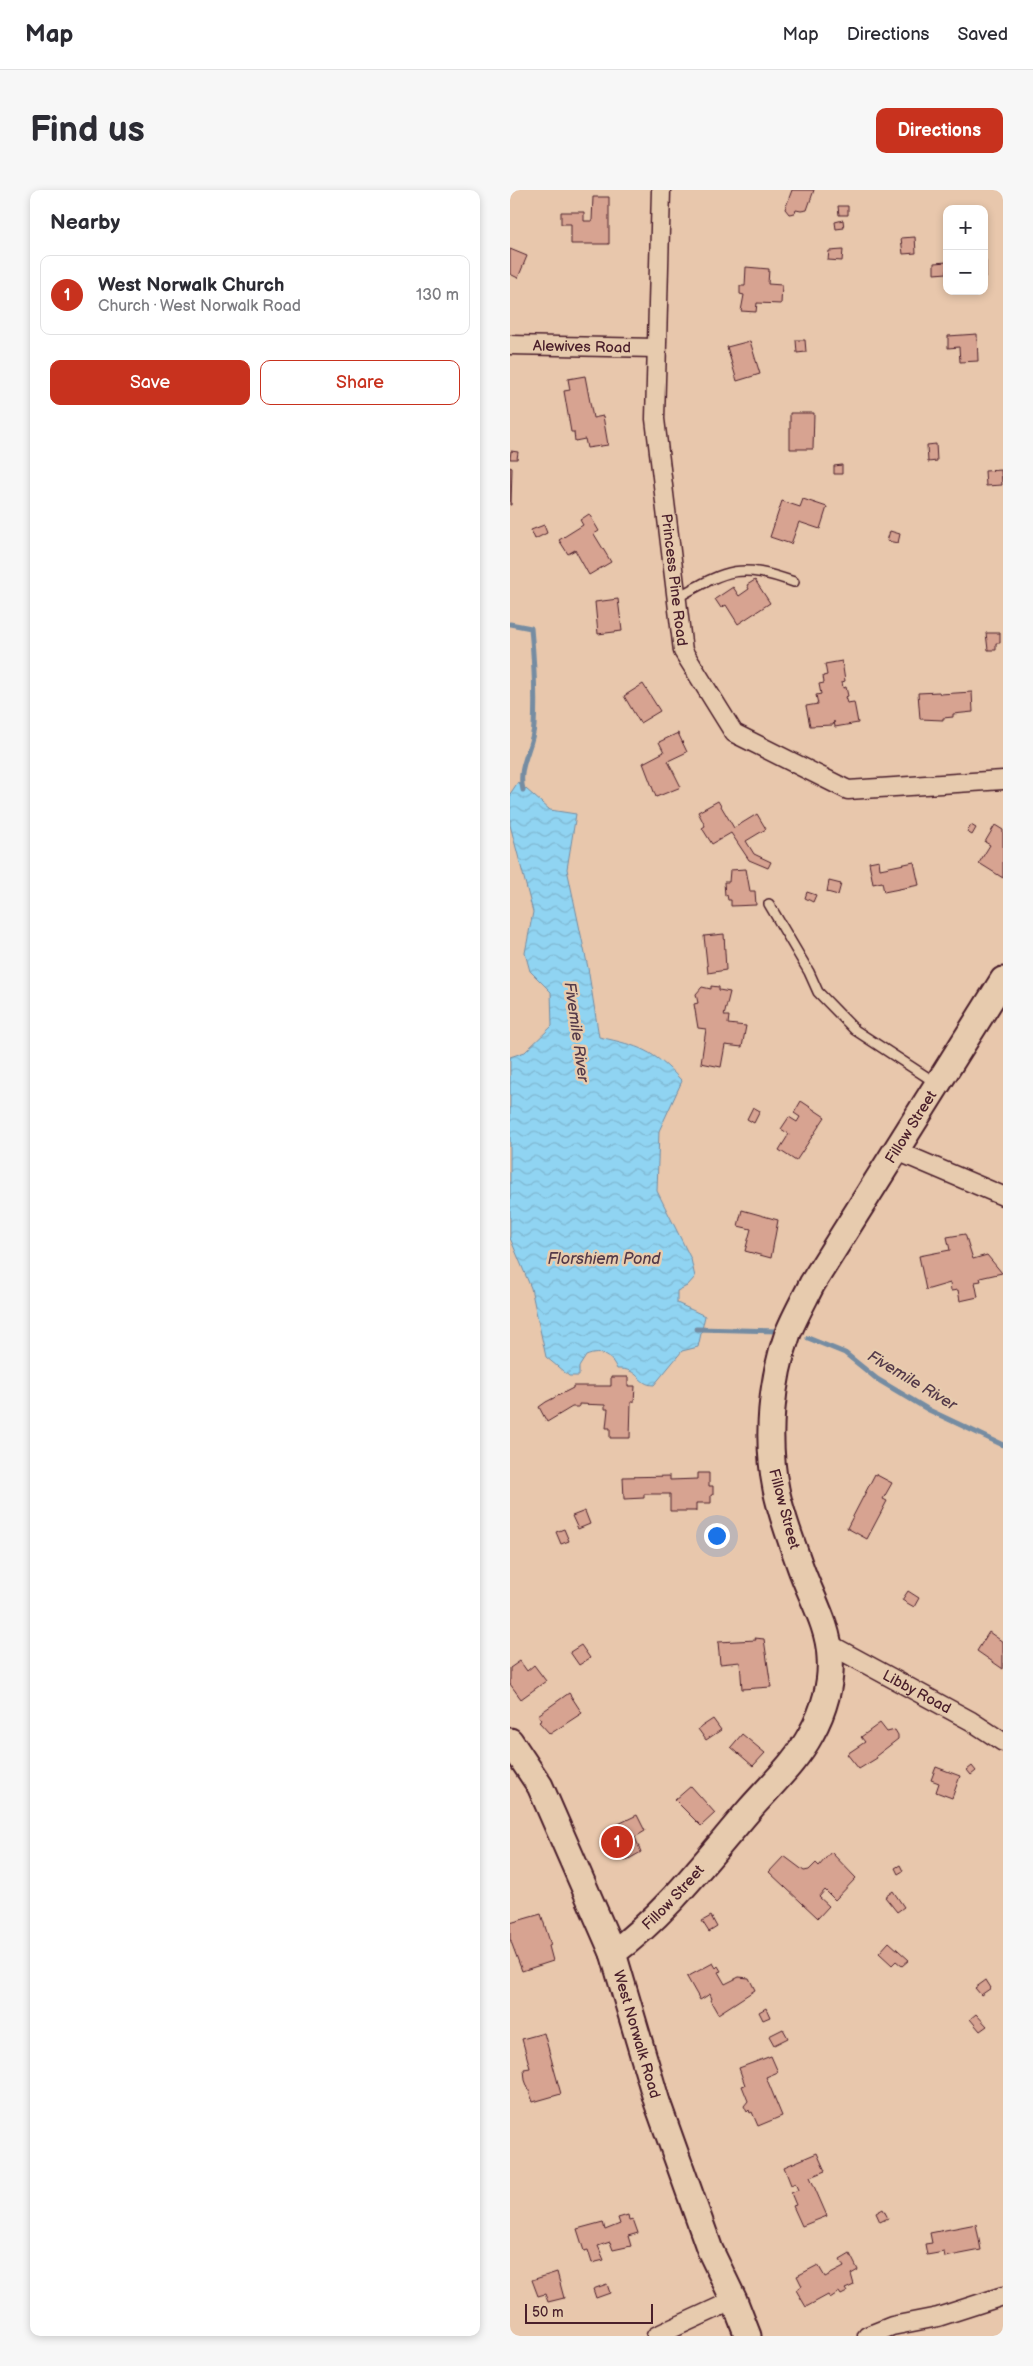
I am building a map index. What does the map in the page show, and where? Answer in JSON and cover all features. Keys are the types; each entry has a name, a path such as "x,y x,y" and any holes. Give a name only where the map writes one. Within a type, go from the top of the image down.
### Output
{"main road":[{"name":"Fillow Street","path":"612,1954 634,1938 656,1917 794,1758 810,1736 820,1715 829,1680 829,1644 784,1520 776,1490 770,1444 776,1383 788,1333 808,1291 938,1085 997,1003 1003,980"},
{"name":"West Norwalk Road","path":"510,1741 540,1786 612,1954 657,2102 710,2250 734,2300 748,2336"}],"street":[{"name":"Princess Pine Road","path":"661,190 655,419 683,651 734,734 848,790 1003,780"},
{"name":"Alewives Road","path":"510,345 656,348"},
{"path":"897,1151 1003,1196"},
{"name":"Libby Road","path":"829,1644 963,1716 1003,1742"},
{"path":"868,2336 892,2326 938,2317 1003,2296"},
{"path":"656,2336 734,2300"}],"lane":[{"path":"676,598 719,574 730,572 750,571 768,573 794,582"},
{"path":"770,904 809,972 818,992 855,1030 938,1085"}],"water":[{"name":"Florshiem Pond","path":"518,782 550,810 576,814 567,869 588,968 599,1037 625,1043 645,1051 663,1062 682,1081 659,1131 657,1191 691,1259 695,1277 687,1286 677,1291 677,1303 705,1316 698,1347 682,1351 654,1385 644,1382 630,1371 617,1369 612,1360 605,1355 591,1354 586,1356 579,1367 579,1376 569,1376 546,1357 531,1288 510,1238 510,1057 525,1052 552,1026 551,992 530,971 525,953 533,912 510,825 510,794"}],"building":[{"path":"792,190 814,190 807,210 796,210 795,213 789,214 785,209"},
{"path":"593,197 609,197 609,244 571,244 571,224 561,224 561,212 584,212 584,221 592,221"},
{"path":"838,206 848,206 848,215 839,215"},
{"path":"843,220 844,228 836,229 835,222"},
{"path":"915,237 916,253 903,254 901,238"},
{"path":"510,249 527,256 518,278 510,274"},
{"path":"843,250 842,261 828,260 829,251"},
{"path":"943,262 943,273 934,274 934,263"},
{"path":"746,267 769,269 768,284 782,285 781,304 757,303 756,312 741,311 744,295 740,294 740,286 745,286"},
{"path":"977,334 978,361 960,362 959,347 948,348 948,336"},
{"path":"796,340 805,340 806,352 797,353"},
{"path":"750,341 760,374 737,381 727,347"},
{"path":"585,376 593,418 603,416 608,445 587,448 585,439 575,441 574,432 571,432 564,391 570,390 568,379"},
{"path":"790,413 814,413 813,449 790,449"},
{"path":"936,444 937,461 928,462 927,445"},
{"path":"511,451 518,452 517,459 510,459"},
{"path":"842,465 842,474 834,474 834,466"},
{"path":"510,467 512,468 511,505 510,505"},
{"path":"1001,470 1002,485 986,486 985,471"},
{"path":"803,499 827,507 820,529 799,522 791,544 770,537 782,501 800,507"},
{"path":"589,514 599,531 594,534 611,562 589,575 575,550 568,554 559,540 583,525 580,520"},
{"path":"544,525 547,533 535,539 531,530"},
{"path":"890,531 900,534 898,543 887,541"},
{"path":"755,580 770,603 738,624 726,605 721,608 715,599 733,587 739,596 749,589 747,585"},
{"path":"618,599 622,631 598,634 595,602"},
{"path":"986,633 1000,633 1000,643 996,643 996,650 988,650"},
{"path":"842,661 845,681 842,682 843,688 846,687 848,696 845,697 847,703 854,702 858,723 835,727 834,721 833,725 810,726 806,706 818,704 816,695 821,694 819,684 824,683 823,676 827,675 825,664"},
{"path":"643,684 660,711 640,723 624,696"},
{"path":"939,692 940,694 972,692 973,712 953,714 953,717 943,718 943,720 920,719 918,693"},
{"path":"678,733 687,752 668,761 681,787 656,797 643,763 664,752 659,742"},
{"path":"718,801 734,828 757,814 766,829 746,841 754,854 771,862 768,868 749,860 731,833 712,844 702,828 705,826 698,812"},
{"path":"971,825 976,828 972,835 967,832"},
{"path":"995,825 1003,830 1003,878 979,863 990,845 985,842"},
{"path":"879,860 880,869 914,862 919,885 884,892 882,882 873,884 869,862"},
{"path":"746,869 750,891 755,891 756,905 731,906 731,900 728,900 727,895 725,896 724,882 729,882 730,870"},
{"path":"829,881 841,884 838,895 827,892"},
{"path":"807,892 816,895 813,902 805,898"},
{"path":"724,934 726,970 708,973 704,936"},
{"path":"711,986 730,992 724,1016 729,1016 728,1024 746,1026 742,1047 725,1045 721,1067 701,1063 706,1029 698,1028 694,1004 698,1003 696,994 702,987 711,989"},
{"path":"801,1101 825,1117 796,1161 779,1150 789,1134 781,1129 789,1117 797,1122 800,1117 794,1113"},
{"path":"753,1107 760,1111 754,1123 747,1119"},
{"path":"742,1210 778,1220 771,1258 745,1251 751,1229 738,1226"},
{"path":"965,1234 973,1259 987,1255 1002,1273 980,1278 981,1281 975,1282 978,1297 960,1301 958,1290 951,1291 950,1283 926,1290 919,1256 950,1250 947,1237"},
{"path":"611,1377 628,1377 628,1386 635,1386 634,1402 631,1402 630,1438 610,1438 610,1428 606,1428 608,1409 605,1409 605,1405 579,1404 579,1407 572,1407 547,1422 539,1407 546,1402 573,1388 573,1386 611,1386"},
{"path":"698,1473 709,1473 709,1486 713,1486 713,1495 711,1495 711,1503 696,1503 696,1511 670,1511 670,1494 644,1494 644,1498 624,1499 623,1477 670,1476 670,1480 698,1479"},
{"path":"875,1474 892,1483 883,1499 887,1501 867,1539 847,1528"},
{"path":"585,1511 590,1524 578,1529 572,1516"},
{"path":"564,1529 569,1541 561,1544 556,1532"},
{"path":"908,1591 919,1598 914,1607 902,1600"},
{"path":"989,1632 1003,1642 1003,1669 977,1651"},
{"path":"755,1638 764,1639 771,1687 742,1689 740,1662 720,1664 718,1642 756,1640"},
{"path":"581,1645 590,1658 579,1665 570,1652"},
{"path":"520,1661 527,1671 534,1665 546,1681 521,1699 510,1684 510,1668"},
{"path":"569,1693 582,1713 550,1734 539,1722 542,1720 538,1715"},
{"path":"713,1719 721,1730 706,1740 698,1729"},
{"path":"880,1723 887,1732 895,1730 898,1739 876,1756 877,1758 859,1769 847,1754 865,1742 861,1737"},
{"path":"742,1734 765,1753 753,1766 731,1747"},
{"path":"972,1766 976,1771 971,1775 967,1770"},
{"path":"936,1767 960,1776 952,1798 936,1792 939,1783 931,1780"},
{"path":"691,1786 715,1813 701,1826 675,1800"},
{"path":"637,1815 645,1831 635,1837 641,1852 625,1861 614,1847 606,1830"},
{"path":"831,1852 856,1878 835,1900 825,1890 819,1897 829,1906 818,1918 769,1872 784,1856 804,1871 809,1870 816,1863 819,1866"},
{"path":"900,1865 903,1871 898,1874 895,1868"},
{"path":"893,1891 904,1907 897,1912 885,1897"},
{"path":"541,1914 551,1945 549,1946 553,1961 522,1971 510,1939 510,1923"},
{"path":"711,1916 717,1927 709,1932 702,1921"},
{"path":"889,1942 909,1960 902,1966 896,1961 892,1965 879,1953"},
{"path":"713,1963 721,1971 718,1972 725,1984 739,1977 749,1978 755,1990 718,2014 710,2000 712,1999 710,1994 700,2000 687,1977"},
{"path":"986,1980 991,1988 981,1995 975,1988"},
{"path":"766,2008 770,2017 763,2020 759,2012"},
{"path":"976,2014 987,2026 980,2031 970,2019"},
{"path":"783,2029 788,2038 774,2045 769,2036"},
{"path":"544,2033 561,2094 533,2102 525,2080 524,2069 530,2068 522,2039"},
{"path":"771,2056 778,2072 766,2077 782,2116 758,2126 752,2112 750,2113 749,2110 747,2112 744,2106 748,2101 742,2086 745,2085 739,2068"},
{"path":"817,2153 825,2171 810,2177 827,2216 802,2226 793,2206 796,2205 791,2193 798,2190 795,2183 791,2185 784,2167"},
{"path":"883,2209 888,2218 880,2222 876,2213"},
{"path":"628,2215 629,2220 633,2219 638,2233 628,2236 631,2246 613,2250 610,2242 598,2246 604,2260 592,2263 588,2250 584,2251 577,2229 603,2222 605,2230 620,2224 618,2218"},
{"path":"976,2224 981,2250 945,2257 944,2252 927,2255 925,2244 932,2243 930,2233"},
{"path":"850,2254 858,2270 851,2274 854,2285 845,2289 847,2292 841,2295 839,2292 830,2298 828,2295 806,2307 796,2290 802,2286 797,2276 818,2265 825,2277 844,2267 840,2260"},
{"path":"557,2272 564,2298 548,2302 545,2294 538,2296 532,2280"},
{"path":"607,2284 610,2293 596,2298 593,2289"}],"waterway":[{"name":"Fivemile River","path":"510,624 531,628 534,665 534,726 522,773 523,790"},
{"name":"Fivemile River","path":"696,1329 780,1331"},
{"name":"Fivemile River","path":"808,1338 845,1353 877,1379 929,1410 1003,1445"}],"place":[{"name":"West Norwalk Church","path":"617,1842"}]}
